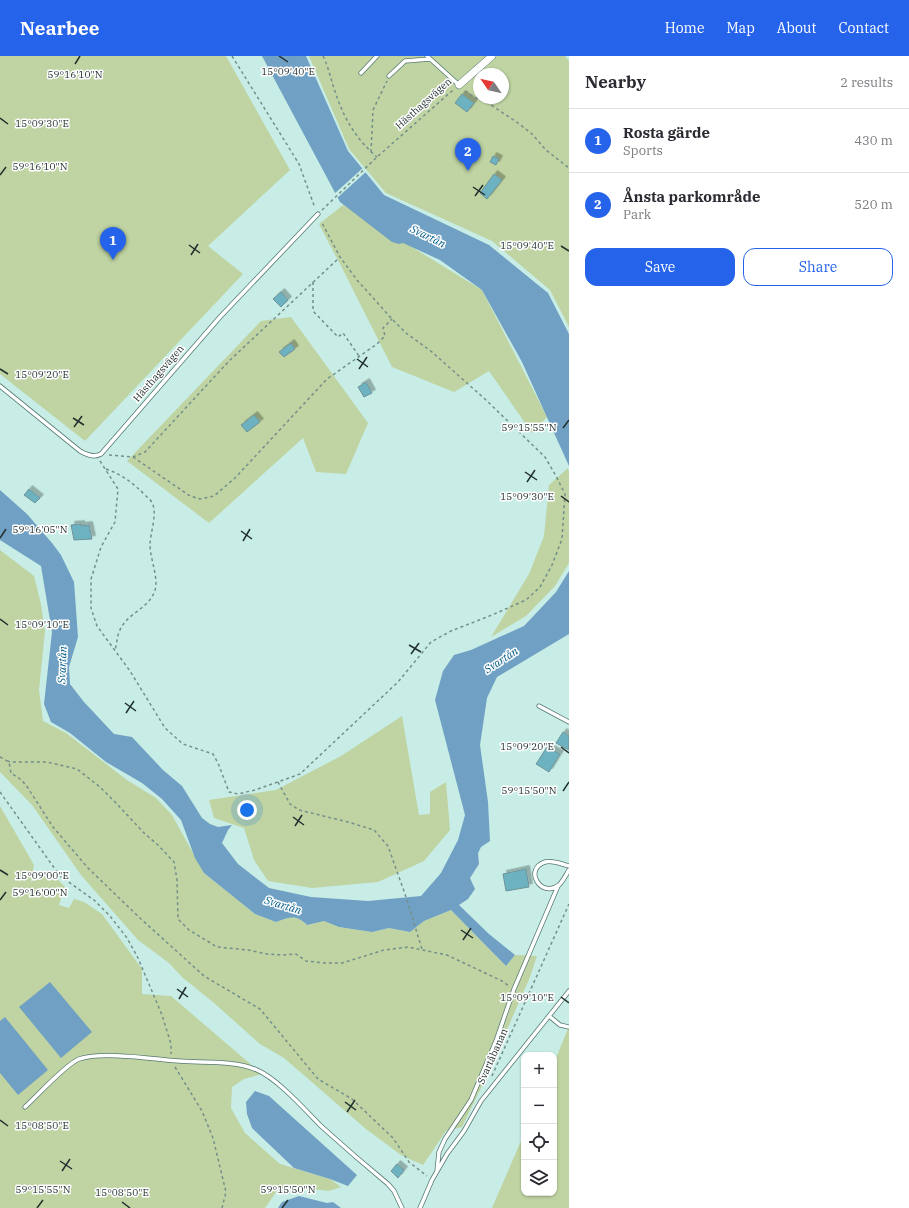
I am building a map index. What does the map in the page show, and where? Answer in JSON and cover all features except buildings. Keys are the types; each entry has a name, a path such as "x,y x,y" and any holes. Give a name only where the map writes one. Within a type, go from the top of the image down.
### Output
{"street":[{"name":"Hästhagsvägen","path":"459,85 492,56"}],"lane":[{"path":"361,73 377,56"},
{"path":"389,76 405,61 428,58 459,85"},
{"name":"Hästhagsvägen","path":"97,456 106,450 140,408 220,317 318,214"},
{"path":"0,386 80,451 87,455 97,456"},
{"path":"539,706 569,722"},
{"path":"558,886 544,888 538,884 535,879 535,871 544,862 553,862 569,866"},
{"path":"437,1171 439,1152 445,1139 471,1100 496,1041 514,989 558,886 569,870"},
{"path":"420,1208 437,1171 447,1154 464,1131 481,1101 569,991"},
{"path":"549,1016 560,1025 569,1028"},
{"path":"25,1107 72,1062 88,1057 113,1056 237,1065 257,1070 265,1074 288,1094 352,1154 388,1184 394,1191 402,1208"}],"path":[{"path":"97,456 118,489 115,522 102,547 91,579 91,608 97,626 130,671 165,728 183,744 213,754 229,792 238,794 255,790 300,774 398,682 432,642 451,631 526,600 540,587 562,540 565,494 556,476 544,458 480,395 432,352 406,333 357,280 340,257 318,214 299,164 232,56"},
{"path":"323,56 336,95 347,121 356,135 377,157"},
{"path":"371,152 373,110 389,76"},
{"path":"459,85 474,97 491,105 518,123 532,134 546,150 569,168"},
{"name":"Hästhagsvägen","path":"318,214 377,157 459,85"},
{"path":"97,456 112,455 133,457 145,452 229,361 340,257"},
{"path":"313,282 313,311 338,337 343,333 359,356"},
{"path":"133,457 190,496 200,499 214,496 235,478 327,379 377,344 385,336 382,328 392,319"},
{"path":"106,469 121,475 140,489 152,503 154,511 150,544 153,569 156,578 156,588 147,604 128,618 119,630 115,650"},
{"path":"0,757 11,762 47,762 77,769 100,787 174,862 177,880 178,919 189,930 217,948 248,950 267,954 296,954 306,961 325,964 342,963 384,950 408,947 447,955 502,981 514,989"},
{"path":"7,761 9,762 12,773 26,785 54,827 88,868 141,919 204,976 260,1009 318,1078 352,1099 393,1138 409,1162 432,1180"},
{"path":"278,782 290,804 299,810 374,830 388,846 422,949"},
{"path":"0,792 57,872 94,900 107,913 127,938 138,958 162,1015 171,1044 171,1061 202,1111 213,1138 226,1192 222,1208"},
{"name":"Svartåbanan","path":"492,1076 569,904"}],"green space":[{"path":"0,56 226,56 290,170 208,246 243,274 85,441 0,374"},
{"path":"309,56 565,56 569,61 569,327 550,290 492,241 386,193 349,149"},
{"path":"343,205 482,290 547,417 532,433 489,371 454,392 392,367 319,224"},
{"path":"291,317 368,423 346,474 316,472 303,438 209,523 127,461 261,321"},
{"path":"568,468 569,563 555,586 526,616 491,637 529,574 544,536 549,485"},
{"path":"0,550 34,576 41,604 45,631 39,690 43,721 66,733 127,780 156,798 172,815 204,873 255,914 276,922 296,918 307,925 324,921 339,927 372,932 389,928 410,932 424,921 451,910 506,966 515,955 537,956 530,977 484,1082 462,1127 446,1131 423,1165 401,1155 366,1129 284,1058 260,1044 182,977 169,963 138,940 81,875 32,805 0,772"},
{"path":"402,716 419,815 430,814 430,792 446,782 450,830 424,861 378,882 312,888 268,881 254,860 244,828 214,818 209,800 276,790 341,756"},
{"path":"0,806 34,865 31,882 50,871 65,887 59,905 69,908 74,899 84,902 102,914 142,969 142,994 171,996 262,1074 244,1079 232,1087 231,1108 245,1133 280,1164 330,1179 341,1187 329,1191 305,1188 279,1188 265,1208 0,1208"},
{"path":"569,1026 569,1208 492,1208 521,1141 521,1196 557,1196 557,1056"}],"water":[{"name":"Svartån","path":"262,56 306,56 348,151 384,195 489,245 548,293 569,334 569,466 522,362 482,290 440,260 403,243 399,244 392,242 340,202"},
{"name":"Svartån","path":"0,490 27,514 52,543 61,555 74,582 78,637 69,667 70,684 84,702 114,734 132,737 163,770 182,786 202,818 210,824 218,827 232,825 222,843 238,864 269,888 311,897 368,901 421,896 441,873 458,840 465,815 435,700 443,671 454,655 471,650 524,626 556,592 569,571 569,634 497,677 487,698 480,745 488,802 490,841 481,847 478,853 479,864 470,878 475,889 468,899 459,905 489,934 515,955 506,966 451,910 424,921 410,932 389,928 372,932 339,927 324,921 307,925 296,918 276,922 255,914 204,873 195,858 181,820 162,799 142,783 106,762 70,733 51,722 44,704 52,632 41,566 0,540"},
{"path":"50,982 92,1032 61,1058 19,1007"},
{"path":"5,1017 48,1070 18,1095 0,1073 0,1021"},
{"path":"255,1091 269,1096 357,1175 348,1186 294,1168 252,1128 247,1114 246,1102"},
{"path":"299,1196 327,1203 333,1202 341,1208 278,1208 282,1202"}],"pier":[{"path":"364,167 367,171 336,199 333,195"}],"place":[{"name":"Ånsta parkområde","path":"468,171"},
{"name":"Rosta gärde","path":"113,260"}]}
